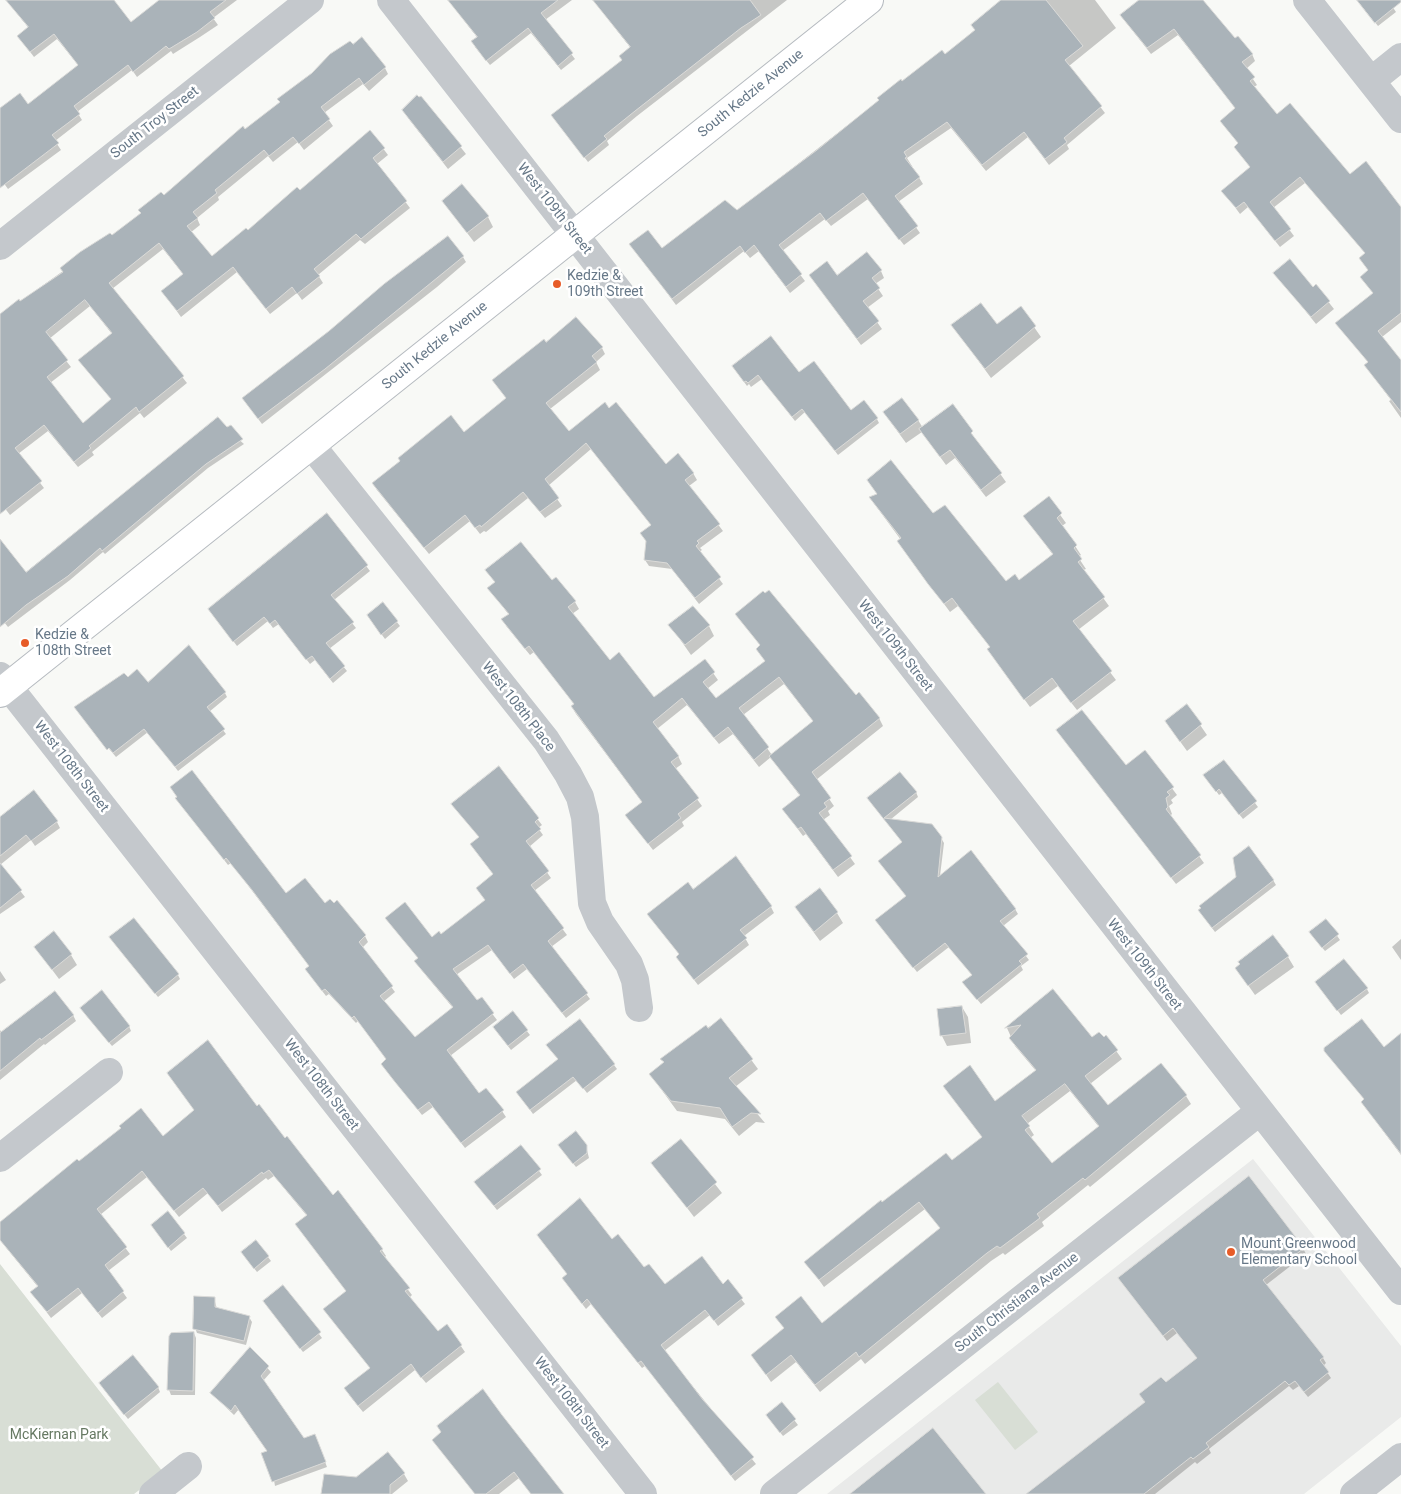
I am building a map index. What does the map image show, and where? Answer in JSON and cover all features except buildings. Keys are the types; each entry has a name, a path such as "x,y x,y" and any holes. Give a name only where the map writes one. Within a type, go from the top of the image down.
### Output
{"main road":[{"name":"South Kedzie Avenue","path":"3,685 311,445 869,0"}],"street":[{"name":"South Troy Street","path":"0,246 310,0"},
{"name":"West 109th Street","path":"391,0 1259,1112 1401,1291"},
{"path":"1307,0 1401,119"},
{"path":"1371,81 1401,57"},
{"name":"West 108th Place","path":"311,445 546,740 568,774 580,796 584,817 592,903 600,922 629,964 635,980 638,1008"},
{"name":"West 108th Street","path":"3,685 642,1494"},
{"path":"0,1158 109,1072"},
{"name":"South Christiana Avenue","path":"774,1494 1259,1112"},
{"path":"1354,1494 1401,1456"},
{"path":"154,1494 188,1466"}],"shaded area":[{"name":"Mount Greenwood Elementary School","path":"1253,1159 1401,1346 1401,1417 1304,1494 827,1494"}],"green space":[{"name":"McKiernan Park","path":"0,1264 163,1472 134,1494 0,1494"},
{"path":"998,1382 1038,1432 1015,1450 975,1400"}],"place":[{"name":"Kedzie & 109th Street","path":"557,284"},
{"name":"Kedzie & 108th Street","path":"25,643"},
{"name":"Mount Greenwood Elementary School","path":"1231,1252"}]}
